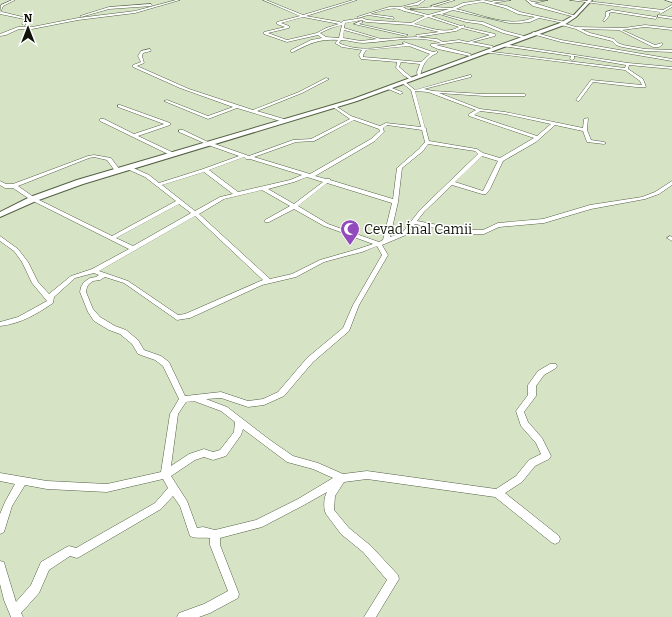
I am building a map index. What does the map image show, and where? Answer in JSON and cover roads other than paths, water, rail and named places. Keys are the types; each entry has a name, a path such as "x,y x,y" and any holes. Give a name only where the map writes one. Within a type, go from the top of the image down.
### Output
{"highway":[{"path":"0,211 32,198 116,169 334,106 389,88 470,55 562,23 573,16 587,1"},
{"path":"419,75 562,23"},
{"path":"282,121 407,80"},
{"path":"116,169 171,153"},
{"path":"0,214 32,198"}],"street":[{"path":"14,0 2,6 0,11 1,13 26,19 24,24"},
{"path":"36,23 79,16 109,8 156,5 169,0"},
{"path":"30,23 11,26 18,28 32,28 78,19 134,12 179,0"},
{"path":"264,0 304,16 344,23"},
{"path":"356,0 278,23 288,27 265,33 287,41 318,34 320,31 332,28 334,25 362,19 366,21 411,24 442,32 466,42 504,32"},
{"path":"403,8 403,6 419,3 424,0"},
{"path":"431,8 433,5 454,0"},
{"path":"489,2 510,0"},
{"path":"527,0 534,5 573,16"},
{"path":"531,3 547,0"},
{"path":"571,0 665,10"},
{"path":"606,0 672,11"},
{"path":"666,0 672,1"},
{"path":"411,24 428,16 440,14 470,2 484,1 506,7 519,13 562,23 589,34 613,40 622,46 645,50 672,51"},
{"path":"604,20 608,16 607,13 612,11 622,2"},
{"path":"646,26 672,6"},
{"path":"338,22 388,8 431,8 452,9 514,23"},
{"path":"403,8 462,27 493,35"},
{"path":"612,11 672,18"},
{"path":"440,14 494,27 504,32 522,37"},
{"path":"367,15 393,18"},
{"path":"476,22 483,16"},
{"path":"505,25 532,20 538,17"},
{"path":"366,21 356,24 442,42"},
{"path":"292,51 312,41 325,38 340,38 364,42 380,39 415,37 426,33 442,32 462,27 466,21"},
{"path":"344,23 338,44 365,49 409,45"},
{"path":"494,27 500,26"},
{"path":"574,28 618,29 646,26 672,29"},
{"path":"0,35 6,34 18,28"},
{"path":"574,28 573,30 581,34 603,40 582,48"},
{"path":"343,29 380,39"},
{"path":"618,29 654,46 659,46 662,44"},
{"path":"533,33 644,57 672,60"},
{"path":"318,34 325,38"},
{"path":"394,38 432,53"},
{"path":"470,55 442,49 432,45 442,42 466,42 492,47"},
{"path":"503,45 628,64 672,68"},
{"path":"365,49 361,55 362,58 422,63"},
{"path":"419,75 418,71 422,63 432,53 442,49"},
{"path":"150,50 142,52 140,56 143,62 134,66 143,68 163,80 189,90 282,121"},
{"path":"571,63 573,55 579,51"},
{"path":"485,52 626,69 642,80 645,86 592,81 578,100"},
{"path":"389,53 389,61"},
{"path":"183,399 221,394 248,404 264,402 281,394 310,360 346,329 356,305 385,255 383,243 395,202 400,168 421,150 427,142 415,90 397,67 399,62"},
{"path":"626,69 628,64"},
{"path":"415,90 470,76"},
{"path":"254,111 309,90 327,78"},
{"path":"389,88 401,93"},
{"path":"415,90 484,95 524,95"},
{"path":"429,92 479,110 505,113 585,130"},
{"path":"166,101 208,118 238,106"},
{"path":"119,106 168,124 133,136"},
{"path":"334,106 353,119 381,128"},
{"path":"479,110 471,115 538,138"},
{"path":"158,185 295,141 312,140 353,119"},
{"path":"586,119 585,130 589,141 604,143"},
{"path":"102,120 171,153"},
{"path":"51,302 50,296 73,277 94,271 222,198 236,193 263,188 308,176 372,140 382,131 381,128 386,124 425,129"},
{"path":"452,183 484,193 488,189 501,160 538,138 554,124"},
{"path":"181,131 246,157 308,176 328,180 395,202"},
{"path":"427,142 477,150 481,154 501,160"},
{"path":"94,271 126,282 177,318 187,316 268,281 294,276 322,261 383,243 404,234 422,211 481,154"},
{"path":"0,183 5,186 14,186 94,156 109,159 116,169"},
{"path":"127,167 147,176 180,201 268,281"},
{"path":"205,170 236,193"},
{"path":"267,221 295,206 328,180"},
{"path":"414,222 464,232 484,232 498,225 544,221 590,206 643,198 657,193 672,183"},
{"path":"14,186 32,198 134,249"},
{"path":"263,188 326,225 383,243"},
{"path":"112,238 180,201"},
{"path":"0,238 16,250 25,262 35,283 51,302"},
{"path":"104,275 98,279 92,279 86,283 83,292 90,310 97,319 112,328 123,332 135,342 141,352 158,358 166,364 183,399"},
{"path":"0,324 34,312 51,302"},
{"path":"496,493 519,480 532,463 546,456 539,441 524,424 520,411 532,396 532,385 541,373 553,366"},
{"path":"194,398 224,409 239,422 290,459 315,466 342,478"},
{"path":"183,399 174,414 165,475 184,504 194,533 203,532 215,535 258,524 301,502 342,478 367,475 496,493 555,539"},
{"path":"0,477 46,485 107,488 165,475 192,457 204,453 213,456 224,452 238,433 239,422"},
{"path":"342,478 330,495 329,511 345,531 367,549 394,579 370,617"},
{"path":"0,529 8,505 22,482"},
{"path":"0,566 10,600 16,614 35,589 45,566 69,552 77,553 158,506 174,489"},
{"path":"183,617 206,609 234,594 216,545 215,535"}],"place":[{"name":"Cevad İnal Camii","path":"350,246"}]}
